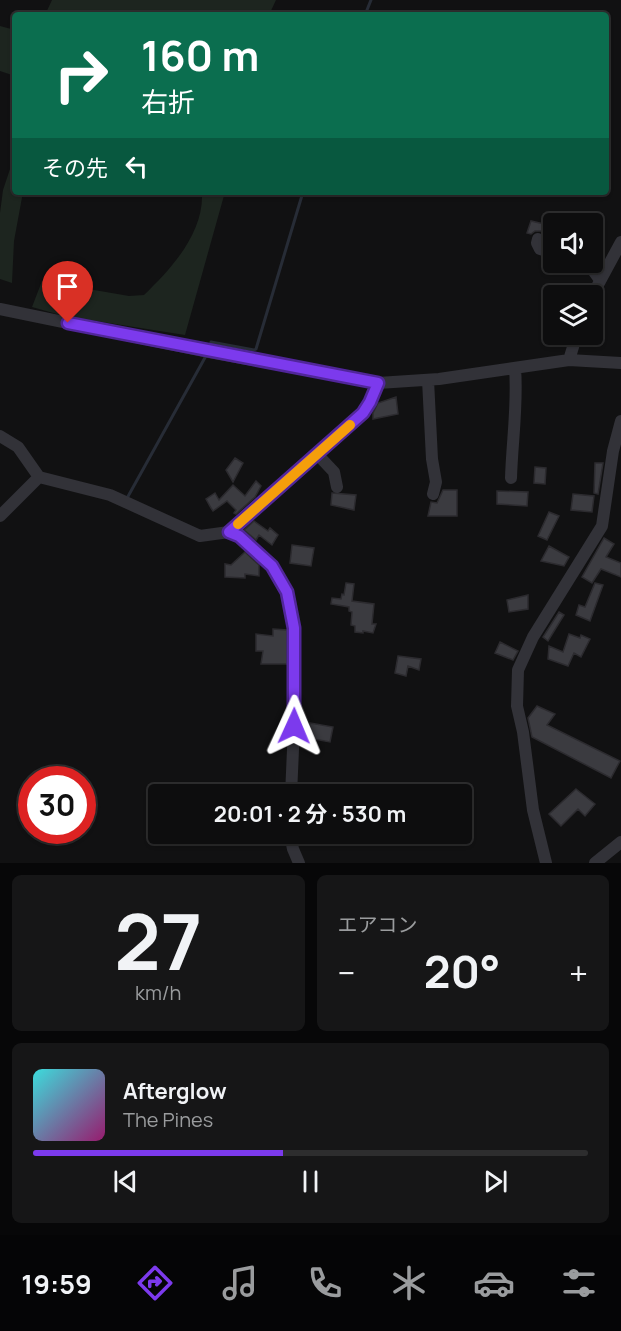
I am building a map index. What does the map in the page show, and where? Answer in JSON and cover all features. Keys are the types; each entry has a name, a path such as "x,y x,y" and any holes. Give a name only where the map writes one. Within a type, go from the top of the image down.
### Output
{"street":[{"path":"538,239 537,243 543,250"},
{"path":"598,285 620,246"},
{"path":"595,273 600,280"},
{"path":"0,309 220,354 378,383 428,380 569,360 621,363"},
{"path":"569,360 574,345"},
{"path":"511,478 517,388 515,368"},
{"path":"428,380 432,459 436,482 433,494"},
{"path":"229,532 363,413 378,383"},
{"path":"546,863 533,810 518,706 518,670 538,628 602,526 613,451 621,421"},
{"path":"0,435 18,447 39,477 110,495 200,536 229,532 239,536 272,566 287,592 294,628 295,704 291,784"},
{"path":"317,454 334,472 337,487"},
{"path":"0,516 39,477"},
{"path":"595,863 621,842"},
{"path":"292,844 299,863"}],"shaded area":[{"path":"52,0 276,0 270,12 46,12"},
{"path":"0,26 12,29 12,75 0,71"},
{"path":"12,163 12,195 22,195 14,241 12,283 0,279 0,213 3,190"},
{"path":"202,195 224,195 185,335 64,316 32,307 42,281 129,296 144,295 184,249 198,222"}],"building":[{"path":"531,221 543,224 543,233 535,231 531,234 527,233"},
{"path":"396,397 398,414 373,419 378,403"},
{"path":"235,458 243,463 233,482 226,470"},
{"path":"595,463 603,463 598,494 594,493"},
{"path":"535,467 546,468 545,484 534,483"},
{"path":"256,481 261,486 255,497 236,514 234,513 236,510 227,501 213,511 206,499 215,493 219,500 233,485 245,496"},
{"path":"443,490 457,490 457,516 428,516 431,502 437,503"},
{"path":"497,491 528,492 527,506 497,504"},
{"path":"332,493 356,495 354,510 331,505"},
{"path":"573,494 594,496 592,512 571,510"},
{"path":"549,512 559,516 547,540 538,536"},
{"path":"254,521 268,531 270,528 278,535 272,545 259,535 256,540 244,530"},
{"path":"604,538 614,544 606,557 621,563 621,577 601,569 592,583 582,577"},
{"path":"292,545 314,548 311,566 290,563"},
{"path":"549,546 569,557 564,566 541,561"},
{"path":"245,552 259,565 259,576 245,574 245,578 225,577 225,564 231,565"},
{"path":"346,583 354,584 352,601 374,604 372,624 376,624 373,633 355,632 355,626 351,625 352,612 349,611 349,607 331,604 332,598 341,599 342,594 344,595"},
{"path":"595,583 603,585 590,621 576,615 579,605 585,607"},
{"path":"528,595 528,609 509,612 507,600"},
{"path":"559,612 564,615 548,641 543,637"},
{"path":"273,629 287,630 287,664 261,664 263,651 256,651 256,634 273,636"},
{"path":"569,634 580,638 581,635 590,639 581,657 574,653 568,666 548,659 549,646 563,652"},
{"path":"500,642 518,651 513,660 495,653"},
{"path":"398,656 421,659 419,670 408,666 406,676 395,673"},
{"path":"537,706 555,714 547,725 620,761 611,778 532,737 528,718"},
{"path":"310,723 333,727 330,742 308,738"},
{"path":"576,789 595,804 585,816 578,809 561,826 549,814"}],"waterway":[{"path":"366,12 371,0"},
{"path":"210,348 211,342 256,349 302,195"},
{"path":"126,500 207,354"}],"slow traffic":[{"path":"238,524 350,425"}],"route":[{"path":"68,323 378,383 363,413 229,532 239,536 272,566 287,592 294,628 294,726"}]}
